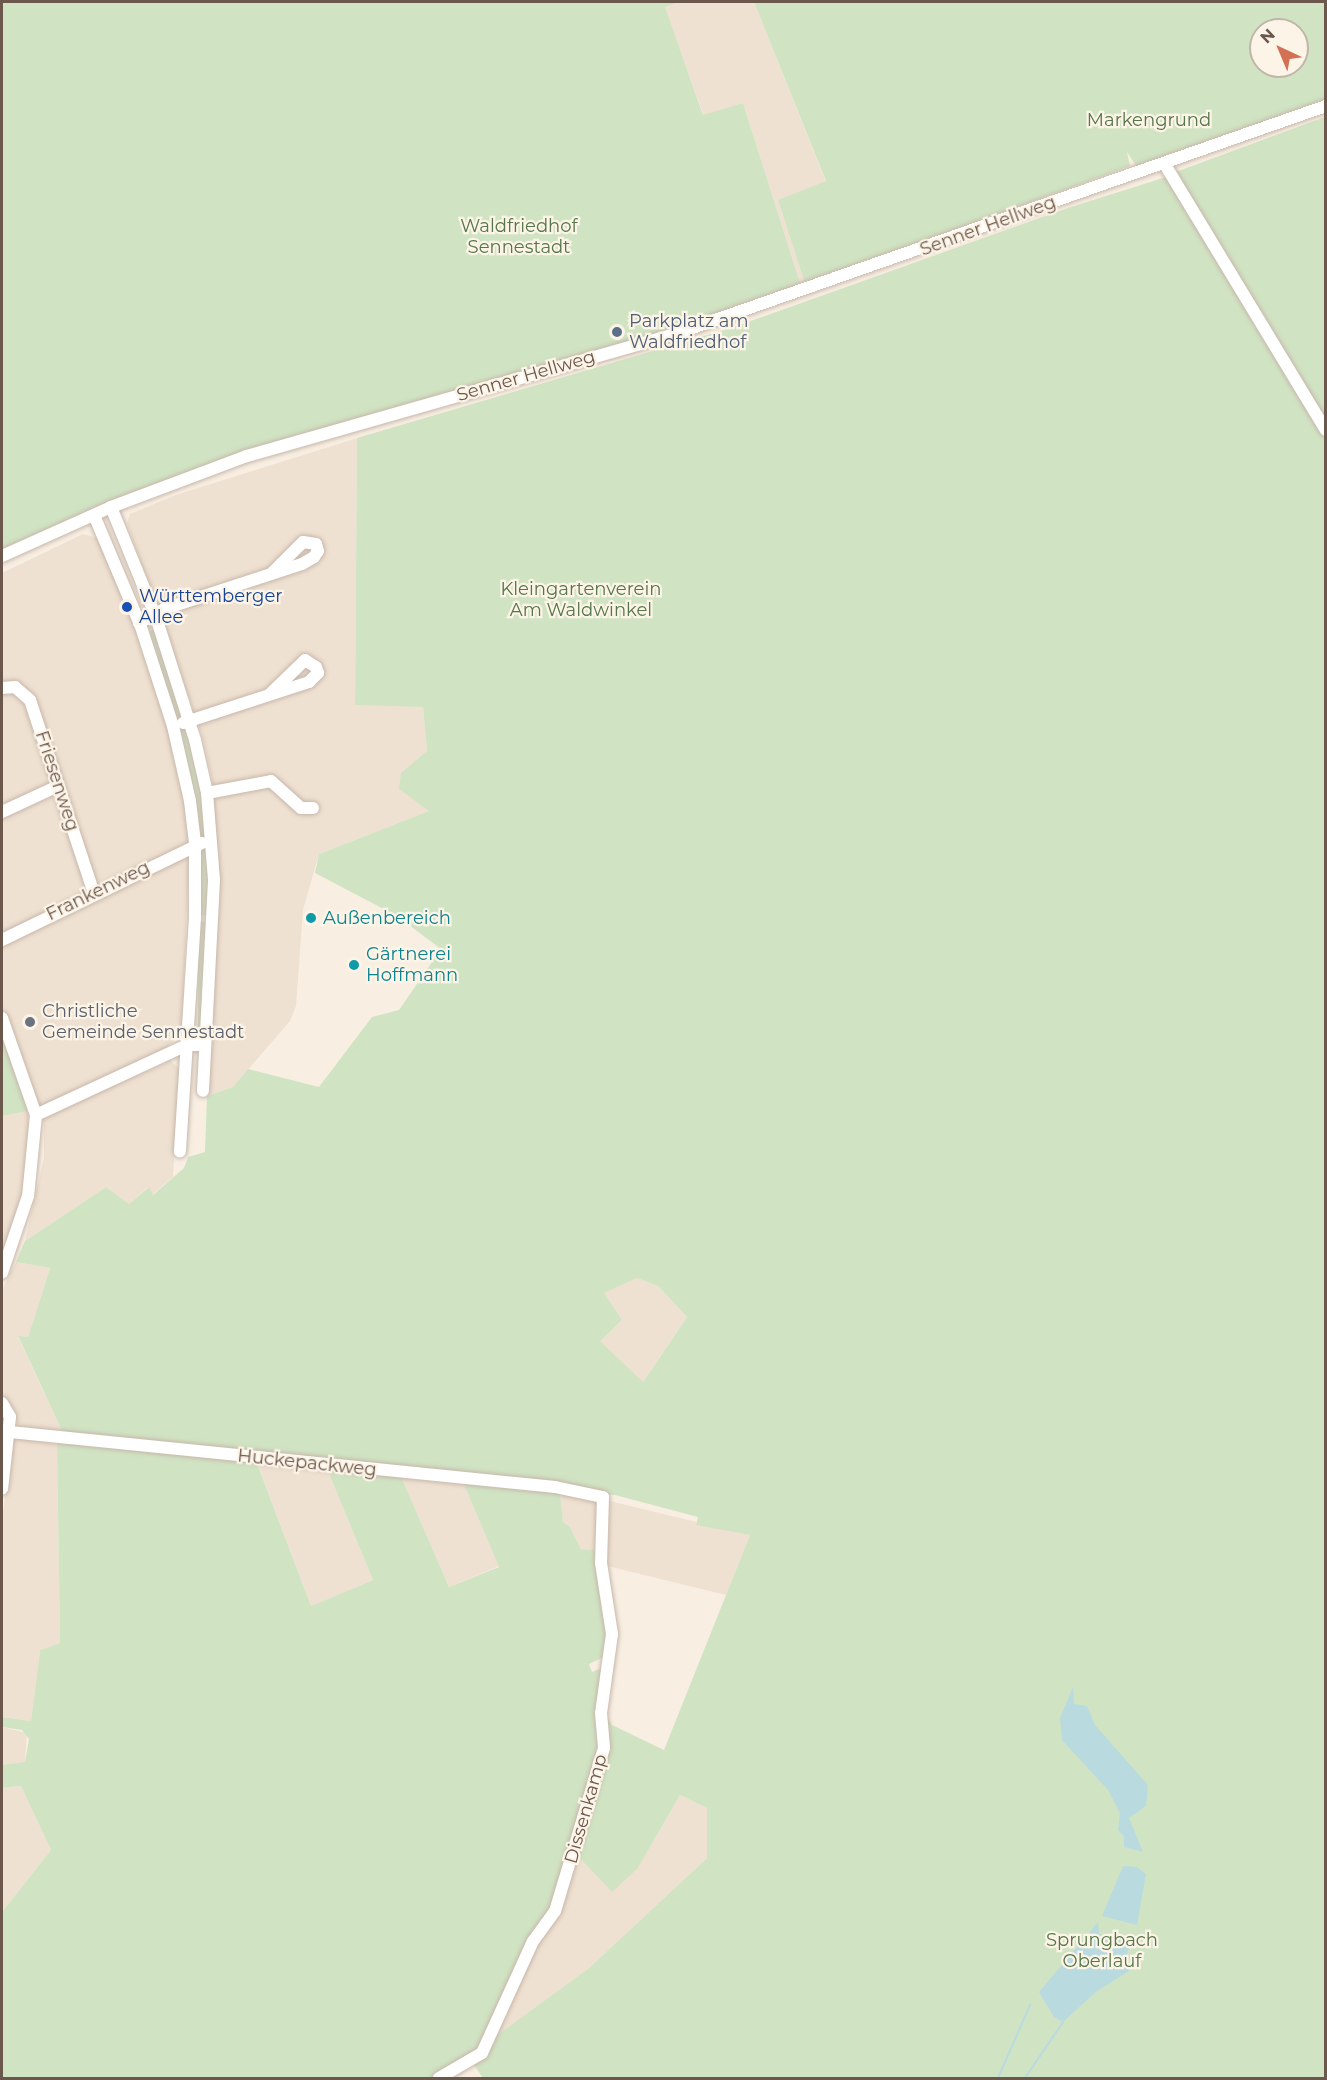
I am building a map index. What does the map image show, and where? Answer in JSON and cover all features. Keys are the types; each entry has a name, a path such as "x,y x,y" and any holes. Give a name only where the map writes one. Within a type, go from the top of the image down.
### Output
{"street":[{"name":"Senner Hellweg","path":"2,556 111,507 247,456 689,329 1326,106"},
{"path":"1164,163 1326,430"},
{"path":"111,507 156,617 189,721 207,793 213,842 214,880 203,1092"},
{"path":"94,515 139,623 173,726 190,801 195,843 187,1045 180,1152"},
{"path":"139,623 156,617 164,609 271,574"},
{"name":"Friesenweg","path":"2,688 15,687 30,700 94,894"},
{"path":"173,726 270,694"},
{"path":"207,793 271,781 301,808 312,808"},
{"path":"3,809 58,786"},
{"path":"195,843 213,842"},
{"name":"Frankenweg","path":"2,940 195,843"},
{"path":"2,1018 36,1115 28,1196 2,1272"},
{"path":"36,1115 187,1045 205,1045"},
{"path":"2,1403 10,1417 2,1489"},
{"name":"Huckepackweg","path":"10,1432 555,1487 603,1497"},
{"name":"Dissenkamp","path":"440,2079 482,2053 533,1941 555,1911 604,1748 601,1713 612,1634 601,1563 603,1497"}],"shaded area":[{"path":"680,2 754,2 826,182 778,200 805,284 801,286 743,103 704,116 664,7"},
{"path":"357,438 355,704 423,706 427,751 401,780 429,811 319,854 303,910 296,1006 290,1021 233,1087 207,1096 219,882 213,783 202,734 127,523 130,514 176,495"},
{"path":"83,534 98,538 134,624 171,737 190,826 182,1027 178,1037 164,1049 40,1107 2,1011 2,573"},
{"path":"170,1061 179,1068 173,1177 152,1195 148,1187 129,1204 106,1187 25,1241 44,1158 44,1116"},
{"path":"28,1111 29,1151 23,1191 2,1260 2,1116"},
{"path":"16,1262 50,1268 28,1337 18,1337 64,1435 19,1429 14,1409 2,1397 2,1290"},
{"path":"637,1278 658,1286 687,1317 642,1383 599,1341 622,1320 603,1293"},
{"path":"19,1438 57,1444 60,1643 40,1650 31,1721 2,1717 2,1520 12,1442"},
{"path":"257,1462 327,1469 373,1580 311,1606"},
{"path":"400,1476 463,1482 499,1566 449,1587"},
{"path":"560,1492 595,1497 599,1506 597,1550 581,1549 570,1527 563,1522"},
{"path":"610,1501 750,1535 726,1595 603,1565 606,1504"},
{"path":"2,1727 27,1733 25,1763 2,1765"},
{"path":"21,1786 51,1850 2,1912 2,1788"},
{"path":"680,1795 707,1808 707,1858 589,1968 491,2040 577,1855 638,1868"}],"green space":[{"name":"Waldfriedhof Sennestadt","path":"2,2 680,2 665,7 703,115 743,103 801,286 680,326 247,451 147,487 2,551"},
{"name":"Markengrund","path":"754,2 1325,2 1325,100 1137,167 1127,152 1130,166 805,284 778,200 826,181"},
{"path":"1325,117 1325,422 1173,173"},
{"path":"1166,177 1325,437 1325,2078 483,2078 474,2065 450,2078 2,2078 2,1912 51,1850 21,1786 2,1788 2,1765 25,1762 29,1739 22,1730 2,1727 2,1717 31,1721 40,1650 60,1643 57,1444 64,1435 18,1336 28,1337 50,1268 16,1262 25,1241 106,1187 129,1204 149,1187 153,1195 184,1168 188,1157 205,1152 207,1096 233,1087 248,1069 319,1087 372,1017 399,1010 441,949 397,916 315,873 319,854 429,811 399,789 401,773 427,751 423,707 355,705 357,438 731,328 1068,208","holes":["637,1278 658,1286 687,1317 643,1382 600,1341 622,1320 604,1293","257,1463 327,1469 373,1580 311,1606","401,1477 463,1482 499,1567 449,1587","560,1492 615,1495 698,1517 696,1525 750,1535 664,1750 612,1725 605,1713 613,1664 592,1672 589,1664 606,1656 609,1633 597,1550 581,1549 570,1527 563,1522","680,1795 707,1808 707,1858 589,1968 492,2039 577,1855 612,1892 638,1868"]},
{"path":"155,629 185,715 174,719 145,633"},
{"path":"188,727 209,835 198,837 177,729"},
{"path":"208,847 208,916 198,914 199,848"},
{"path":"198,922 208,922 208,1027 198,1027"},
{"path":"2,1032 28,1111 2,1116"}],"water":[{"path":"1073,1687 1074,1704 1087,1706 1095,1725 1148,1785 1146,1806 1129,1818 1143,1852 1124,1847 1124,1836 1118,1830 1120,1813 1108,1790 1062,1740 1060,1718"},
{"path":"1123,1866 1137,1867 1146,1874 1137,1925 1102,1916"},
{"path":"1098,1922 1099,1934 1131,1941 1125,1961 1129,1971 1097,1991 1063,2022 1054,2017 1039,1992"}],"waterway":[{"path":"998,2078 1030,2005"},
{"path":"1025,2078 1063,2022"}],"place":[{"name":"Parkplatz am Waldfriedhof","path":"617,332"},
{"name":"Württemberger Allee","path":"127,607"},
{"name":"Außenbereich","path":"311,918"},
{"name":"Gärtnerei Hoffmann","path":"354,965"},
{"name":"Christliche Gemeinde Sennestadt","path":"30,1022"}],"park label":[{"name":"Kleingartenverein Am Waldwinkel","path":"581,600"},
{"name":"Sprungbach Oberlauf","path":"1102,1951"}]}
